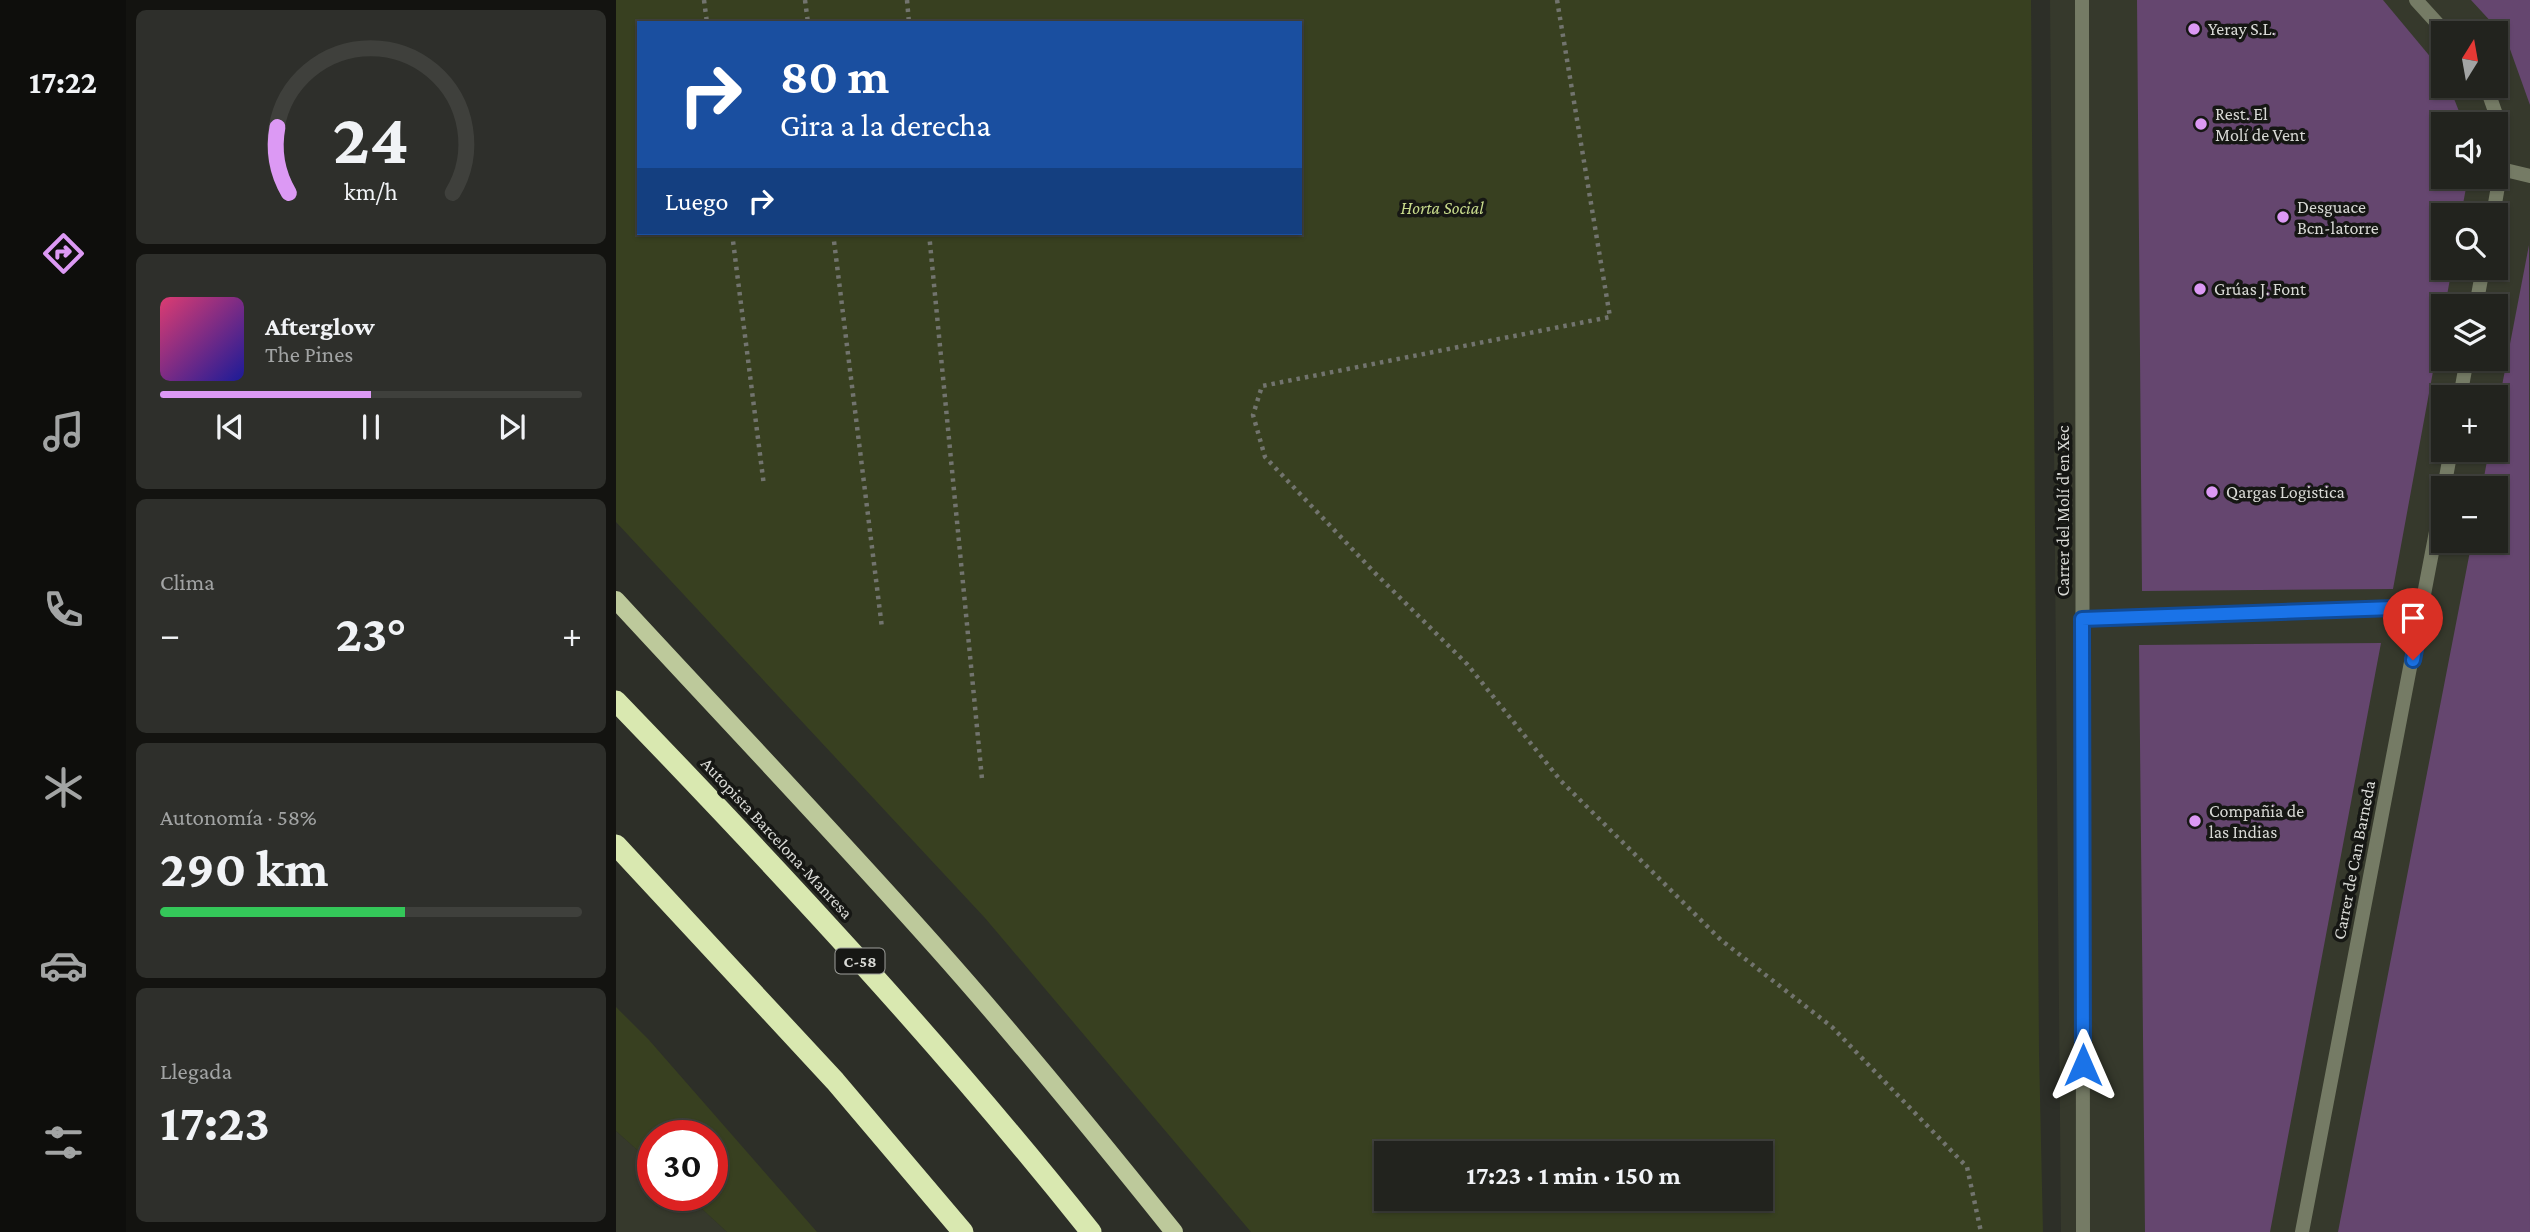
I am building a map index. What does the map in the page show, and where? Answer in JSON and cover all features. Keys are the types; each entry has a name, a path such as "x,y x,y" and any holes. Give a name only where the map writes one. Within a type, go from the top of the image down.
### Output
{"highway":[{"name":"Autopista Barcelona-Manresa","path":"616,701 803,898 927,1036 1091,1232"},
{"path":"616,845 835,1081 963,1232"}],"main road":[{"path":"616,600 829,827 938,950 1085,1121 1174,1232"}],"street":[{"name":"Carrer del Molí d'en Xec","path":"2082,0 2083,1232"},
{"path":"2416,0 2435,21"},
{"path":"2508,171 2530,176"},
{"name":"Carrer de Can Barneda","path":"2302,1232 2433,553"},
{"path":"2082,619 2423,607"}],"path":[{"path":"704,0 706,21"},
{"path":"805,0 808,21"},
{"path":"907,0 909,21"},
{"path":"1557,0 1610,317 1262,386 1254,415 1265,457 1374,572 1467,664 1561,781 1721,940 1832,1027 1967,1167 1981,1232"},
{"path":"733,235 764,486"},
{"path":"833,235 882,628"},
{"path":"929,235 982,779"}],"shaded area":[{"path":"2050,0 2530,0 2530,1232 2061,1232"},
{"path":"616,1131 637,1150 637,1211 704,1211 727,1232 616,1232"}],"green space":[{"name":"Horta Social","path":"616,0 2031,0 2039,1053 2043,1232 1251,1232 985,918 616,522"},
{"path":"616,1007 649,1040 719,1120 637,1120 637,1150 616,1131"},
{"path":"728,1130 817,1232 727,1232 704,1211 728,1211"}],"building":[{"path":"2137,0 2383,0 2431,58 2431,98 2454,98 2459,112 2431,112 2431,189 2466,189 2463,203 2431,203 2431,280 2450,280 2447,294 2431,294 2433,371 2393,589 2142,591"},
{"path":"2471,0 2530,0 2530,105 2508,44 2508,21 2490,21"},
{"path":"2529,245 2530,1232 2338,1232 2470,553 2508,553 2508,476 2484,476 2487,462 2508,462 2508,385 2502,385 2505,371 2508,371 2508,354"},
{"path":"2381,643 2270,1232 2145,1232 2139,645"}],"place":[{"name":"Yeray S.L.","path":"2194,29"},
{"name":"Rest. El Molí de Vent","path":"2201,124"},
{"name":"Desguace Bcn-latorre","path":"2283,217"},
{"name":"Grúas J. Font","path":"2200,289"},
{"name":"Qargas Logistica","path":"2212,492"},
{"name":"Compañia de las Indias","path":"2195,821"}],"route":[{"path":"2083,1065 2082,619 2423,607 2413,660"}]}
